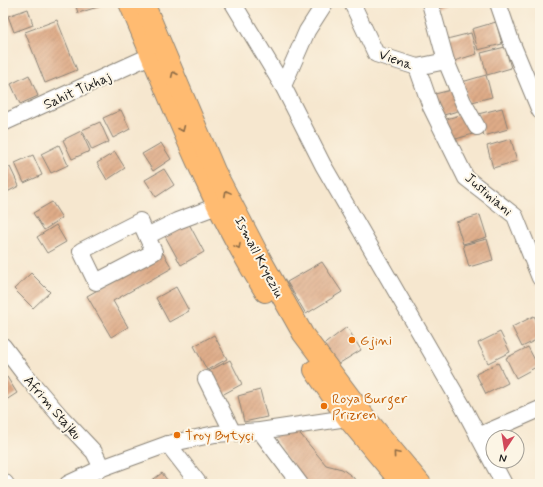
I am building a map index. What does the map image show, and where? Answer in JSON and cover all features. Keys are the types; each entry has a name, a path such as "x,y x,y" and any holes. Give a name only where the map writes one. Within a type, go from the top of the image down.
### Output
{"main road":[{"name":"Ismail Kryeziu","path":"129,3 150,56 217,206 254,274 294,340 354,414 421,484"},
{"name":"Ismail Kryeziu","path":"144,3 215,171 263,263 303,334 354,414 402,484"}],"street":[{"path":"233,3 283,86 323,164 459,400 504,484"},
{"path":"283,86 307,31 325,3"},
{"name":"Viena","path":"352,3 376,54 417,67 446,62"},
{"path":"430,3 446,62 463,102 477,127"},
{"path":"498,3 511,41 540,108"},
{"name":"Sahit Tixhaj","path":"3,123 150,56"},
{"name":"Justiniani","path":"417,67 431,107 466,178 515,216 540,278"},
{"path":"147,236 177,221 217,206"},
{"name":"Afrim Stajku","path":"3,346 61,417 94,452 102,468"},
{"path":"206,379 233,433"},
{"path":"478,436 540,409"},
{"path":"68,484 102,468 168,444 215,434 260,431 354,414"},
{"path":"260,431 300,484"},
{"path":"168,444 200,484"},
{"path":"3,481 6,484"}],"building":[{"path":"75,3 100,3 101,6 78,13"},
{"path":"434,3 457,3 436,9"},
{"path":"28,9 33,25 14,32 8,16"},
{"path":"57,20 77,70 45,83 25,32"},
{"path":"496,22 502,44 478,50 472,29"},
{"path":"471,33 477,54 454,61 447,39"},
{"path":"505,47 511,68 487,75 481,53"},
{"path":"29,75 38,96 20,104 11,84"},
{"path":"486,75 492,97 468,103 462,82"},
{"path":"455,89 461,110 437,117 431,95"},
{"path":"502,108 508,129 484,136 478,114"},
{"path":"121,110 130,129 113,138 103,118"},
{"path":"467,113 473,134 449,141 443,120"},
{"path":"100,122 109,142 92,150 82,130"},
{"path":"81,131 90,151 72,159 63,140"},
{"path":"511,139 517,161 493,168 487,146"},
{"path":"161,143 171,159 153,171 142,154"},
{"path":"59,145 68,165 51,173 41,154"},
{"path":"115,152 125,168 107,180 97,163"},
{"path":"33,155 42,175 24,183 15,163"},
{"path":"10,167 19,186 3,194 3,170"},
{"path":"164,169 174,185 156,197 145,180"},
{"path":"52,202 62,218 44,230 33,213"},
{"path":"480,215 487,237 463,244 456,222"},
{"path":"188,222 204,252 181,265 165,236"},
{"path":"56,225 66,242 47,253 37,237"},
{"path":"487,239 493,260 469,267 463,245"},
{"path":"163,253 172,268 113,301 128,327 111,337 87,296"},
{"path":"322,262 342,292 306,314 287,282"},
{"path":"31,273 50,292 33,308 14,289"},
{"path":"176,287 189,311 169,322 156,298"},
{"path":"534,316 540,327 540,338 522,347 512,327"},
{"path":"347,327 361,350 335,366 322,346"},
{"path":"500,332 510,352 488,363 478,343"},
{"path":"214,335 227,359 207,370 194,346"},
{"path":"528,347 538,366 516,378 506,358"},
{"path":"230,360 242,384 222,395 209,371"},
{"path":"498,363 508,383 486,394 476,374"},
{"path":"7,377 17,393 3,402 3,379"},
{"path":"260,390 267,417 244,422 238,396"},
{"path":"297,430 326,465 342,469 353,477 358,484 305,484 273,436"},
{"path":"162,473 170,484 147,484"}],"place":[{"name":"Gjini","path":"352,340"},
{"name":"Roya Burger Prizren","path":"324,406"},
{"name":"Troy Bytyçi","path":"177,435"}]}
